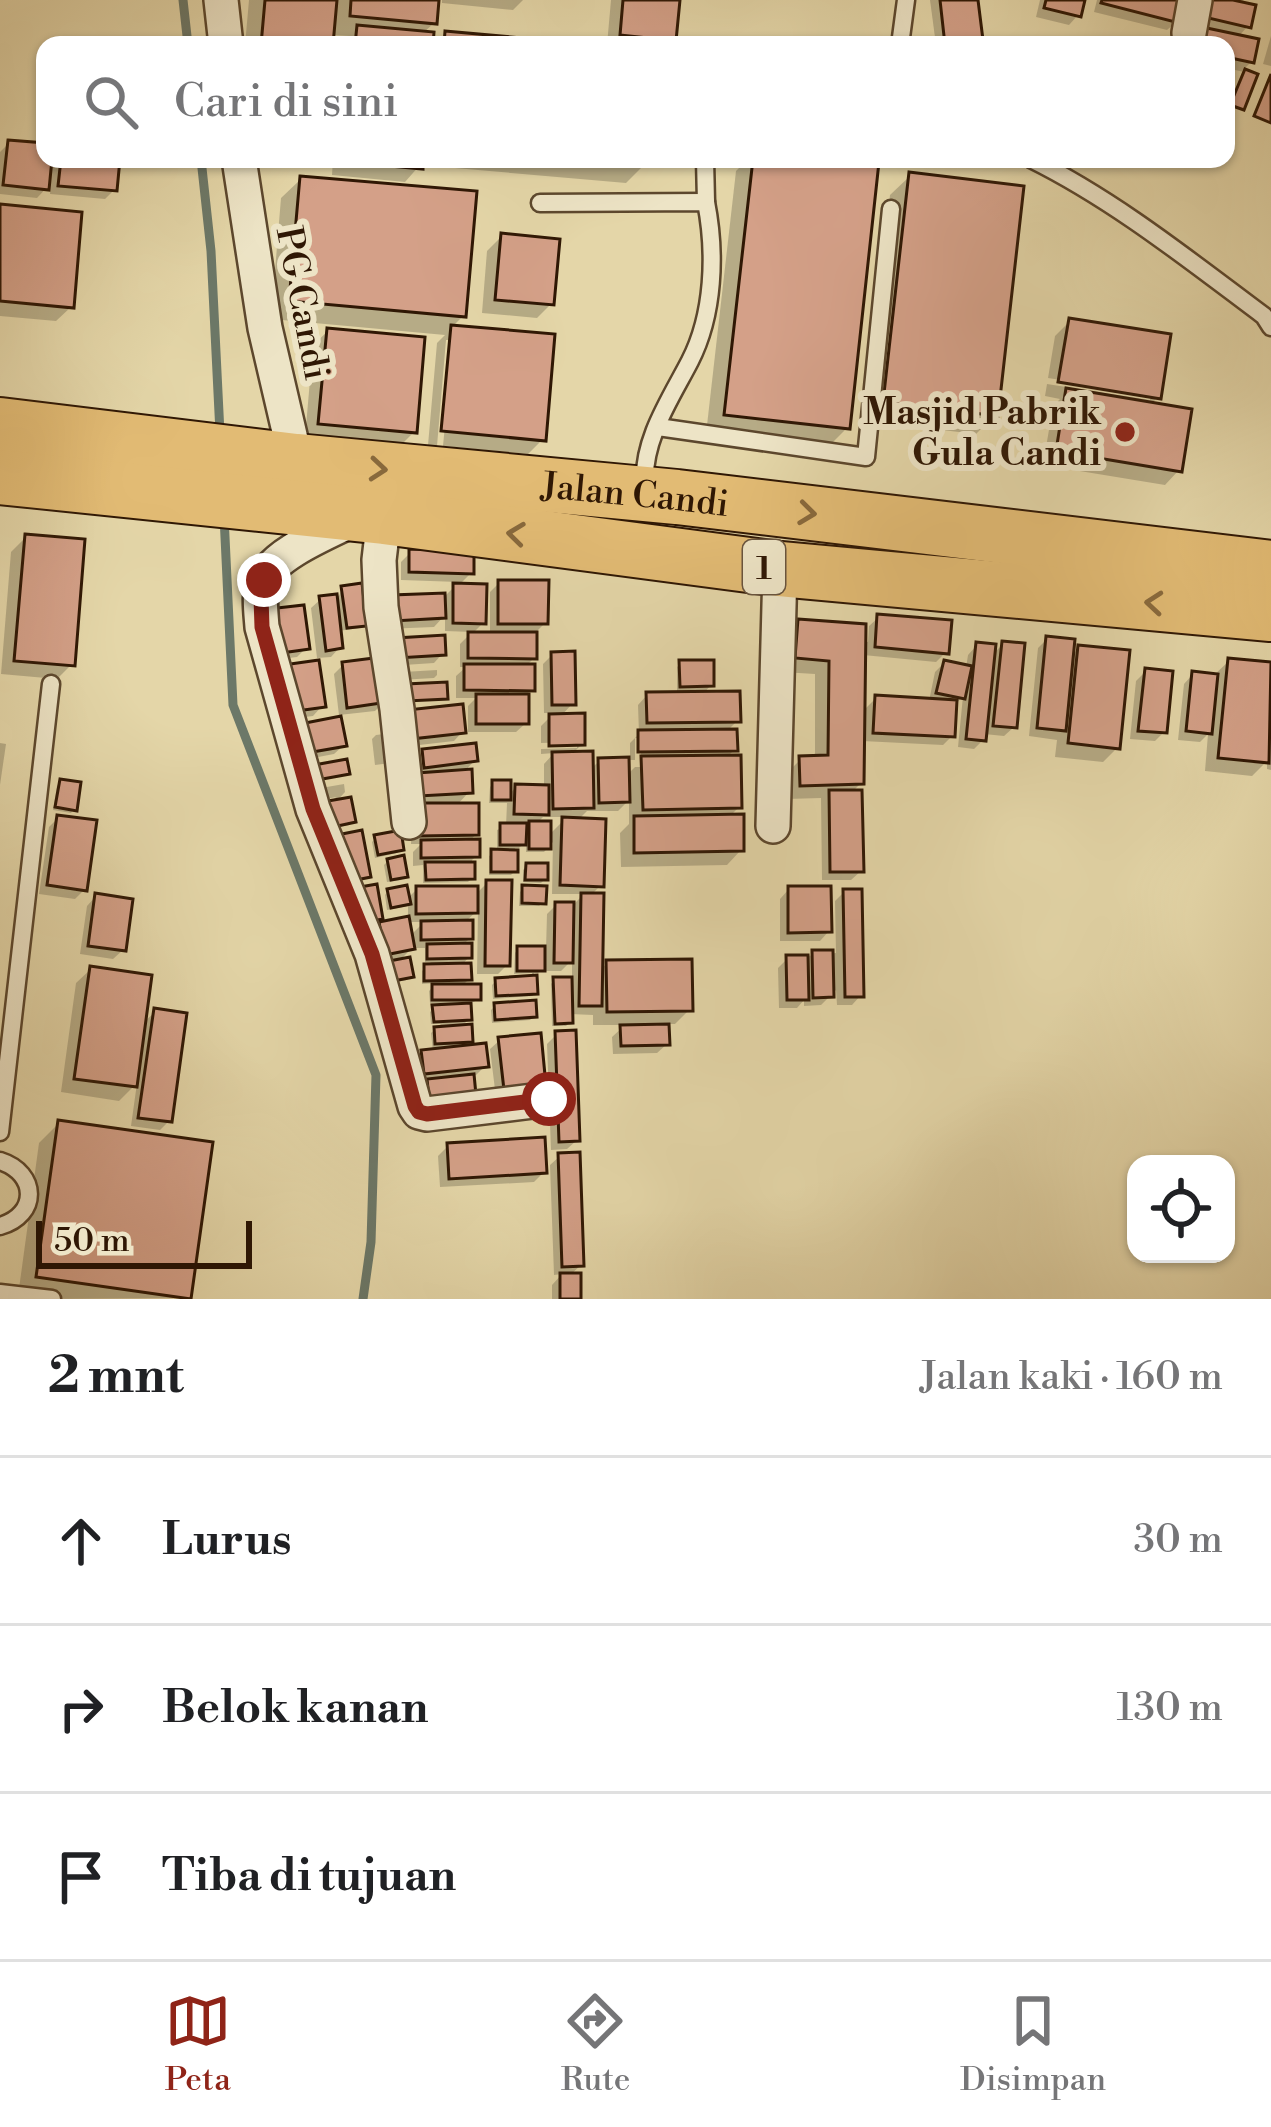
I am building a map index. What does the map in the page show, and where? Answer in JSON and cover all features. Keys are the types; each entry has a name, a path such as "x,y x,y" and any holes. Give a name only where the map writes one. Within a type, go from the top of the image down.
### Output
{"highway":[{"name":"Jalan Candi","path":"0,425 128,466"},
{"name":"Jalan Candi","path":"0,477 128,466 641,494 1271,568"},
{"name":"Jalan Candi","path":"272,474 373,516 780,569 1271,614"},
{"path":"593,543 602,536 606,510 641,494 668,514 667,538 673,553"}],"street":[{"path":"221,0 225,36"},
{"name":"PG Candi","path":"240,168 265,328 272,474"},
{"path":"409,822 373,516 276,561 264,580 262,627 313,809 372,954 419,1112 549,1099"},
{"path":"773,826 780,569"}],"lane":[{"path":"901,36 906,0"},
{"path":"641,494 644,466 671,394 693,356 706,314 713,238 705,168"},
{"path":"1045,168 1161,239 1264,316 1271,327"},
{"path":"540,203 706,202"},
{"path":"658,428 866,457 891,209"},
{"path":"0,1132 51,684"},
{"path":"0,1161 16,1167 29,1189 23,1213 0,1226"},
{"path":"0,1293 52,1299"}],"building":[{"path":"265,0 337,0 334,36 262,36"},
{"path":"351,0 439,0 437,24 350,16"},
{"path":"623,0 680,0 676,36 620,35"},
{"path":"940,0 978,0 982,36 944,36"},
{"path":"1046,0 1085,0 1081,17 1044,8"},
{"path":"1102,0 1185,0 1179,23"},
{"path":"1208,0 1256,5 1251,28 1204,17"},
{"path":"357,25 434,32 434,36 356,36"},
{"path":"1202,27 1259,39 1254,63 1235,59 1235,36 1200,36"},
{"path":"445,31 500,36 445,36"},
{"path":"1245,69 1258,74 1244,110 1235,107"},
{"path":"1271,74 1271,123 1254,116"},
{"path":"8,140 36,142 36,168 51,168 49,190 3,185"},
{"path":"60,168 119,168 117,191 58,186"},
{"path":"752,168 878,168 850,429 724,415"},
{"path":"909,172 1024,186 998,416 883,402"},
{"path":"300,176 477,191 466,317 289,301"},
{"path":"0,204 82,212 74,308 0,301"},
{"path":"501,233 560,239 554,305 495,300"},
{"path":"1069,318 1171,334 1161,399 1058,382"},
{"path":"451,325 555,334 546,441 441,431"},
{"path":"327,328 425,337 417,433 318,424"},
{"path":"1066,388 1192,409 1182,472 1056,451"},
{"path":"25,534 85,539 75,666 14,661"},
{"path":"409,549 474,551 474,574 409,572"},
{"path":"498,580 549,580 548,624 498,624"},
{"path":"362,583 367,626 347,628 341,586"},
{"path":"453,583 487,584 486,624 453,623"},
{"path":"445,593 446,618 393,621 392,595"},
{"path":"337,594 343,648 326,651 319,596"},
{"path":"304,605 310,649 274,654 268,609"},
{"path":"877,614 952,620 949,654 875,647"},
{"path":"798,619 866,624 864,784 800,786 799,756 828,755 829,661 795,658"},
{"path":"468,632 537,632 537,659 468,658"},
{"path":"445,635 446,655 397,658 396,638"},
{"path":"1046,636 1075,639 1066,731 1037,728"},
{"path":"1002,641 1025,643 1017,728 993,726"},
{"path":"976,642 996,644 986,741 966,739"},
{"path":"1078,645 1130,650 1120,749 1068,743"},
{"path":"575,651 576,705 552,705 551,652"},
{"path":"382,657 388,702 347,708 342,662"},
{"path":"1228,658 1271,662 1269,763 1218,758"},
{"path":"319,660 326,707 289,712 283,665"},
{"path":"679,660 714,660 714,686 680,687"},
{"path":"944,660 972,666 965,699 936,693"},
{"path":"464,664 535,664 535,691 464,690"},
{"path":"1145,668 1173,671 1167,733 1138,731"},
{"path":"1192,671 1218,674 1212,734 1186,731"},
{"path":"447,682 448,699 407,701 406,684"},
{"path":"740,691 741,722 647,723 646,692"},
{"path":"476,694 529,694 529,724 476,724"},
{"path":"875,695 957,700 955,737 873,733"},
{"path":"463,704 466,733 411,739 407,710"},
{"path":"585,713 585,745 549,746 549,714"},
{"path":"341,716 347,746 301,754 295,725"},
{"path":"737,729 738,751 638,752 638,730"},
{"path":"476,743 478,761 424,768 422,749"},
{"path":"593,751 594,808 553,809 552,752"},
{"path":"741,755 742,808 643,810 641,756"},
{"path":"629,757 630,802 599,803 598,758"},
{"path":"347,759 350,774 317,780 314,765"},
{"path":"472,769 473,793 419,796 417,773"},
{"path":"60,779 81,782 77,811 55,807"},
{"path":"492,780 511,780 511,800 492,800"},
{"path":"515,784 549,785 549,815 514,814"},
{"path":"829,790 862,790 864,872 830,872"},
{"path":"351,797 356,822 333,827 328,801"},
{"path":"419,803 479,803 479,835 419,836"},
{"path":"744,814 744,851 634,853 634,816"},
{"path":"57,815 97,820 87,891 47,885"},
{"path":"562,817 606,819 604,887 560,885"},
{"path":"529,821 551,821 551,849 529,849"},
{"path":"500,823 527,823 526,845 500,845"},
{"path":"362,830 371,877 346,882 337,835"},
{"path":"401,830 404,850 378,855 374,835"},
{"path":"480,839 480,857 421,858 421,840"},
{"path":"491,849 518,850 518,872 491,872"},
{"path":"404,855 408,877 391,880 387,859"},
{"path":"425,862 475,862 475,879 426,880"},
{"path":"526,863 548,863 548,880 525,880"},
{"path":"486,880 512,880 510,966 485,966"},
{"path":"377,884 383,919 367,922 360,887"},
{"path":"407,885 411,904 391,908 387,889"},
{"path":"522,885 547,886 546,904 522,903"},
{"path":"416,886 478,886 478,913 416,914"},
{"path":"788,886 831,886 832,932 788,933"},
{"path":"843,889 862,889 864,997 845,997"},
{"path":"95,893 133,899 126,951 88,946"},
{"path":"581,893 604,893 602,1006 579,1006"},
{"path":"555,902 574,902 573,963 554,963"},
{"path":"409,916 415,949 385,955 379,922"},
{"path":"473,920 473,939 421,940 421,921"},
{"path":"472,943 472,958 427,959 427,944"},
{"path":"517,946 545,946 545,971 517,971"},
{"path":"812,950 833,950 834,997 813,998"},
{"path":"786,955 808,955 809,1000 787,1000"},
{"path":"410,957 414,977 388,982 384,962"},
{"path":"692,959 693,1011 607,1012 606,960"},
{"path":"471,963 472,980 424,981 424,964"},
{"path":"90,966 152,975 137,1087 74,1079"},
{"path":"537,975 538,994 496,996 495,978"},
{"path":"553,977 572,977 573,1023 555,1024"},
{"path":"432,984 481,984 481,1000 432,1000"},
{"path":"536,1000 537,1017 495,1020 494,1003"},
{"path":"471,1003 472,1020 434,1022 432,1005"},
{"path":"154,1008 187,1013 172,1122 138,1118"},
{"path":"472,1024 473,1042 435,1044 434,1027"},
{"path":"669,1024 670,1045 621,1046 620,1025"},
{"path":"576,1030 580,1141 559,1142 555,1031"},
{"path":"541,1033 546,1086 504,1090 498,1037"},
{"path":"486,1043 489,1067 424,1074 421,1050"},
{"path":"474,1074 476,1095 429,1099 427,1079"},
{"path":"58,1120 213,1142 191,1299 36,1277"},
{"path":"545,1137 547,1173 449,1179 447,1143"},
{"path":"580,1152 584,1266 562,1267 558,1153"},
{"path":"560,1273 581,1273 581,1299 560,1299"}],"waterway":[{"path":"183,0 187,36"},
{"path":"202,168 220,433"},
{"path":"224,516 233,705 376,1075 371,1242 363,1299"}],"place":[{"name":"Masjid Pabrik Gula Candi","path":"1125,432"}],"route":[{"path":"264,580 262,627 313,809 372,954 415,1106 427,1114 549,1099"}]}
